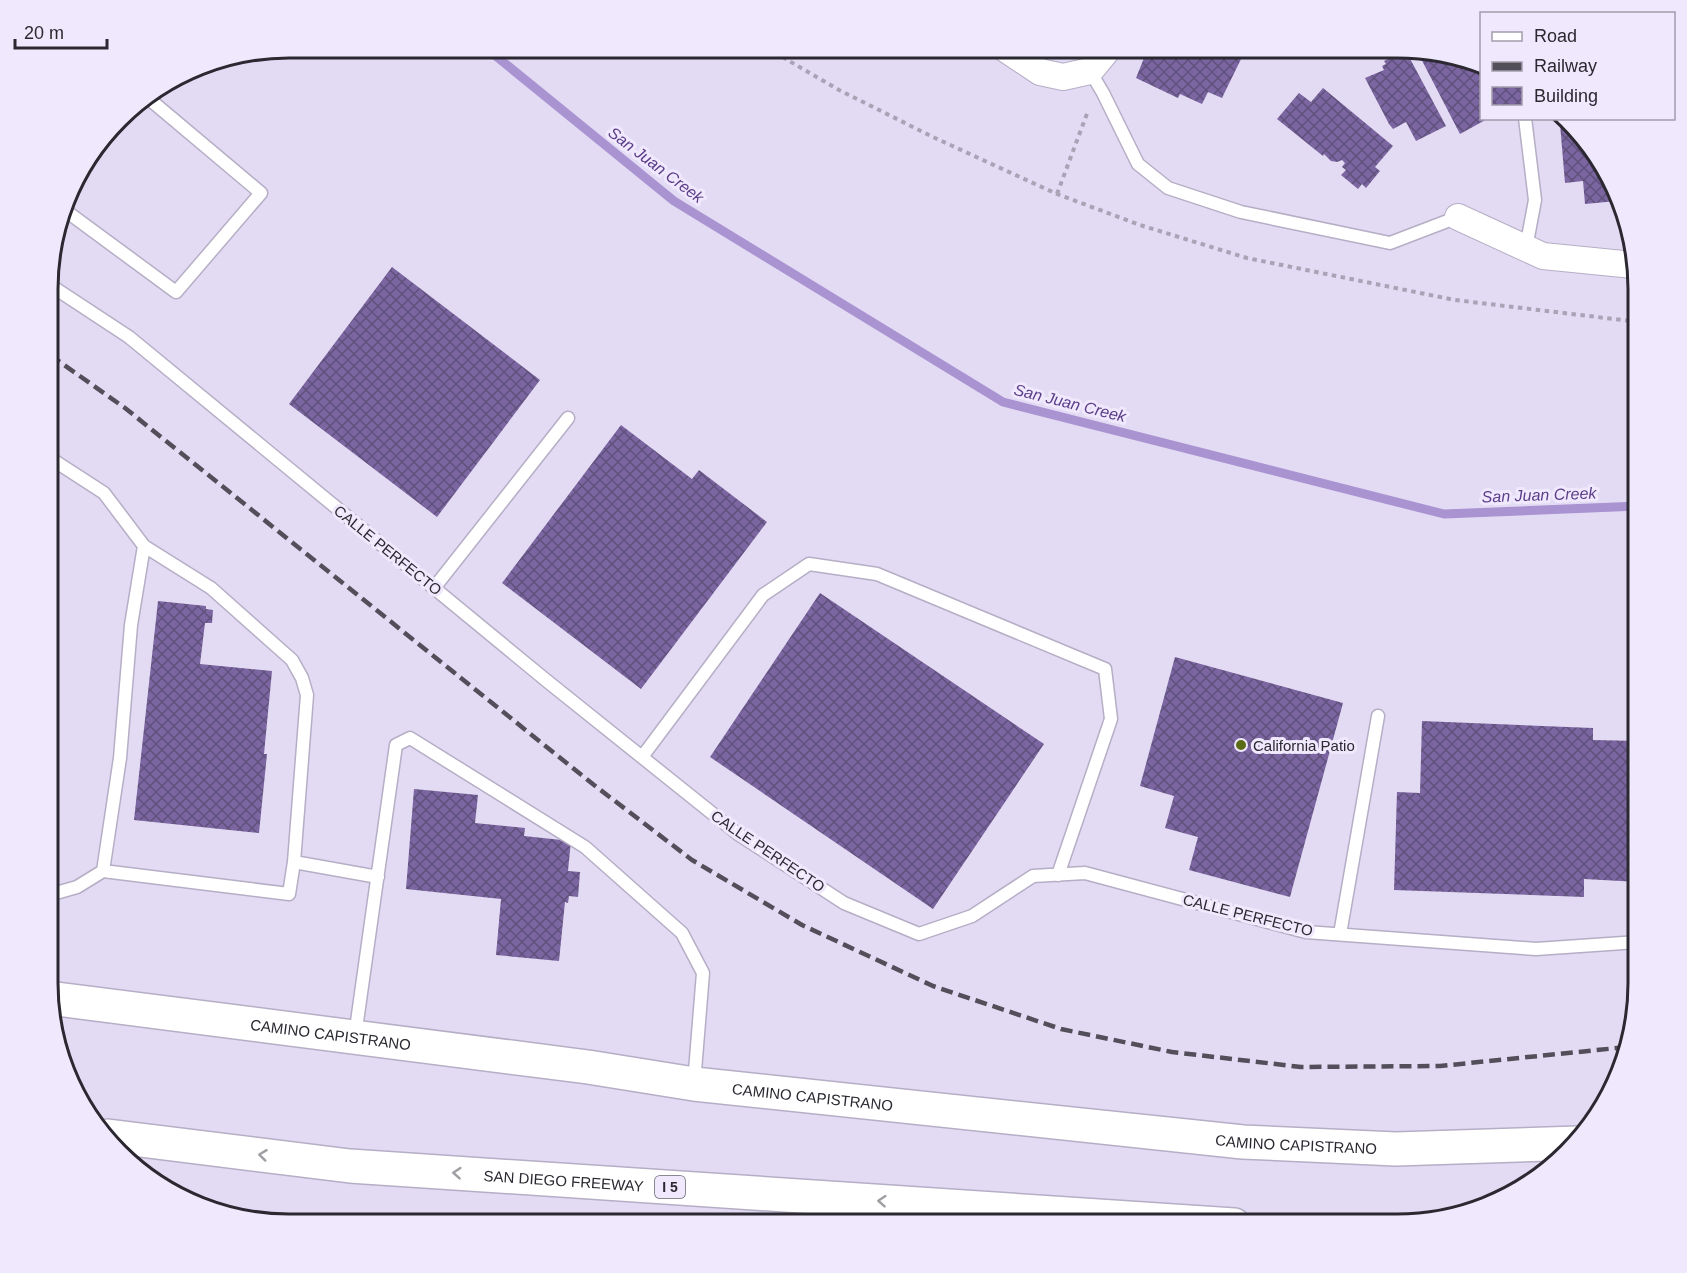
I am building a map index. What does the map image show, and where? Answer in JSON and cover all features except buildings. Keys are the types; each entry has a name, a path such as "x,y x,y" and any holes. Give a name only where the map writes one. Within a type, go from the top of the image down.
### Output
{"main road":[{"name":"CAMINO CAPISTRANO","path":"59,999 356,1036 588,1067 694,1084 1243,1142 1396,1149 1564,1143"},
{"name":"SAN DIEGO FREEWAY","path":"117,1137 350,1166 1069,1214"}],"street":[{"path":"1019,58 1040,72 1064,77 1089,71 1100,58"},
{"path":"1458,217 1543,256 1627,264"}],"lane":[{"path":"1089,71 1103,93 1137,164 1168,188 1241,212 1390,243 1458,217"},
{"path":"71,215 176,292 261,193 154,103"},
{"path":"1525,120 1535,200 1526,248"},
{"name":"CALLE PERFECTO","path":"58,290 129,337 738,834 844,903 919,934 972,916 1033,876 1085,873 1306,932 1536,949 1628,943"},
{"path":"434,588 568,418"},
{"path":"58,463 104,493 144,546 211,588 292,660 302,678 307,695 294,862 289,894 103,871 77,887 58,892"},
{"path":"103,871 120,758 131,625 144,546"},
{"path":"642,757 763,595 809,564 877,574 1106,669 1111,719 1058,875"},
{"path":"1340,934 1378,717"},
{"path":"356,1036 396,745 410,738 585,848 682,933 703,973 694,1084"},
{"path":"294,862 378,877"}],"path":[{"path":"1057,194 1092,98 1103,93"}],"waterway":[{"name":"San Juan Creek","path":"498,58 674,201 1003,402 1444,514 1628,506"}],"railway":[{"path":"58,361 125,408 594,785 692,860 802,925 933,986 1061,1029 1172,1052 1301,1067 1440,1066 1619,1048"}],"place":[{"name":"California Patio","path":"1241,745"}]}
